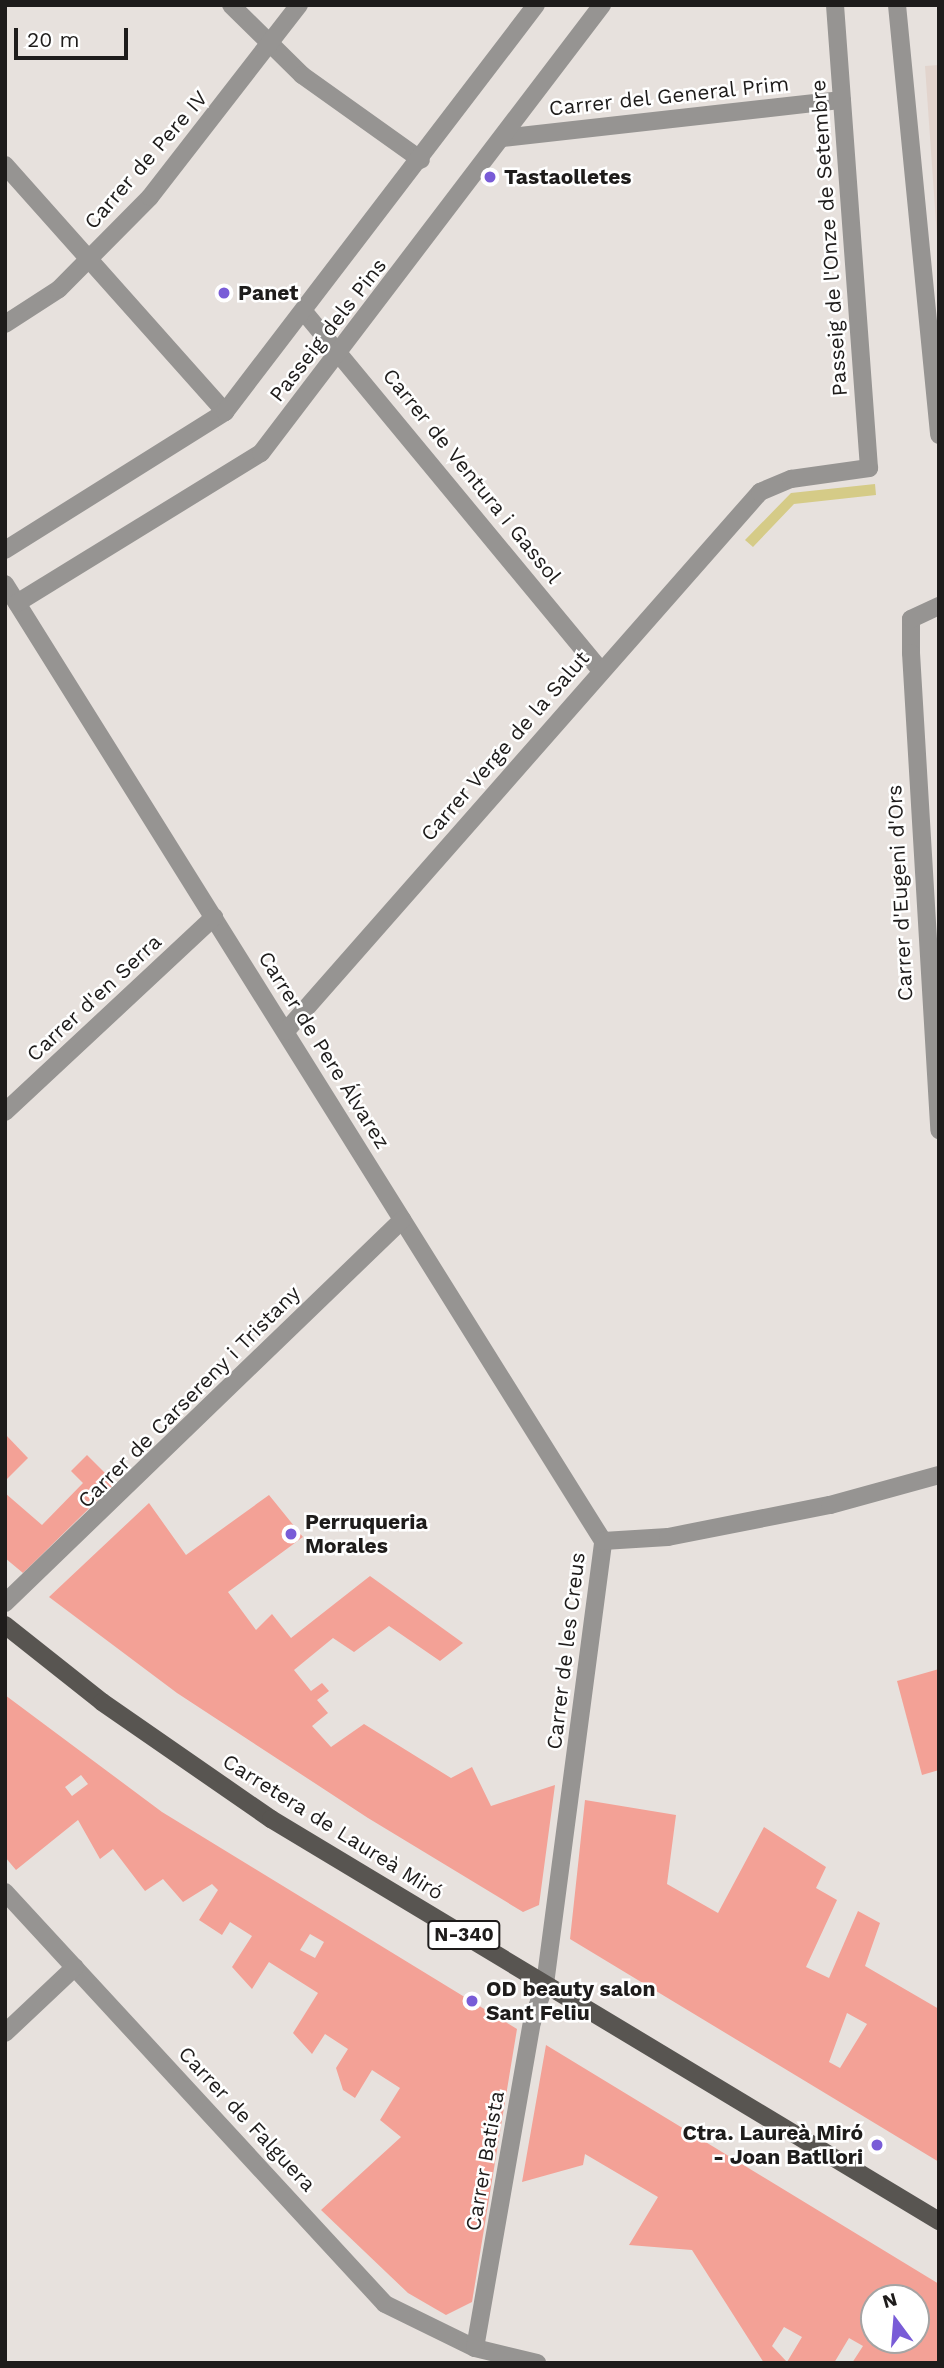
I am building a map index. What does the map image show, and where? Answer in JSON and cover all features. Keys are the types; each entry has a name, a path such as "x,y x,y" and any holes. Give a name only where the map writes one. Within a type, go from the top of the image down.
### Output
{"main road":[{"name":"Carretera de Laureà Miró","path":"5,1625 102,1702 271,1819 939,2221"}],"street":[{"path":"231,5 274,42 302,75 421,160"},
{"name":"Carrer de Pere IV","path":"5,324 59,289 150,197 274,42 299,5"},
{"name":"Passeig dels Pins","path":"5,550 225,412 421,160 536,5"},
{"name":"Passeig dels Pins","path":"17,603 261,453 602,5"},
{"name":"Passeig de l'Onze de Setembre","path":"760,492 791,479 869,468 835,5"},
{"path":"897,5 939,435"},
{"name":"Carrer del General Prim","path":"502,138 842,100"},
{"path":"5,165 92,257 111,289 225,412"},
{"name":"Carrer de Ventura i Gassol","path":"304,313 340,352 601,671"},
{"name":"Carrer Verge de la Salut","path":"286,1031 760,492"},
{"name":"Carrer de Pere Álvarez","path":"5,584 603,1541"},
{"name":"Carrer d'Eugeni d'Ors","path":"939,606 911,619 939,1130"},
{"name":"Carrer d'en Serra","path":"5,1112 214,917"},
{"name":"Carrer de Carsereny i Tristany","path":"5,1603 402,1220"},
{"name":"Carrer de les Creus","path":"545,1984 603,1541 695,1532 830,1505 939,1475"},
{"name":"Carrer de Falguera","path":"5,1892 385,2304 475,2348 537,2363"},
{"path":"5,2033 75,1967"},
{"name":"Carrer Batista","path":"475,2348 532,2022 545,1984"}],"shaded area":[{"path":"939,65 939,265 925,66"},
{"path":"875,484 876,495 794,504 753,547 745,540 791,493"}],"building":[{"path":"5,1434 28,1458 5,1481"},
{"path":"87,1455 115,1483 23,1573 5,1558 5,1493 42,1525 83,1483 71,1471"},
{"path":"269,1495 303,1537 228,1592 256,1630 272,1614 291,1638 370,1576 463,1643 440,1661 389,1626 354,1652 333,1638 294,1670 311,1691 322,1683 329,1691 317,1700 328,1713 312,1726 331,1747 364,1724 451,1778 472,1767 491,1806 555,1785 539,1905 523,1912 368,1818 177,1693 49,1597 149,1503 186,1555"},
{"path":"939,1669 939,1770 922,1775 897,1681"},
{"path":"5,1695 162,1812 517,2029 472,2302 446,2315 408,2293 321,2210 401,2137 380,2120 400,2088 372,2070 355,2098 343,2090 336,2068 348,2049 325,2034 312,2054 293,2033 318,1993 269,1962 252,1989 232,1967 252,1936 230,1922 222,1935 199,1920 218,1890 212,1884 183,1902 163,1879 145,1891 113,1849 100,1859 78,1820 16,1870 5,1857","holes":["81,1775 88,1784 72,1796 65,1787","310,1934 324,1942 315,1958 300,1950"]},
{"path":"585,1800 676,1815 667,1884 718,1913 764,1827 826,1867 816,1888 837,1900 806,1967 829,1978 858,1911 880,1923 865,1966 939,2009 939,2162 570,1939","holes":["847,2013 867,2024 840,2068 829,2062"]},
{"path":"546,2045 939,2284 939,2363 852,2363 860,2351 860,2354 930,2354 930,2284 860,2284 860,2344 849,2338 834,2363 764,2363 692,2250 629,2245 658,2197 585,2154 583,2165 522,2182","holes":["784,2327 802,2337 787,2362 772,2346"]}],"place":[{"name":"Tastaolletes","path":"490,177"},
{"name":"Panet","path":"224,293"},
{"name":"Perruqueria Morales","path":"291,1534"},
{"name":"OD beauty salon Sant Feliu","path":"472,2001"},
{"name":"Ctra. Laureà Miró - Joan Batllori","path":"877,2145"}]}
